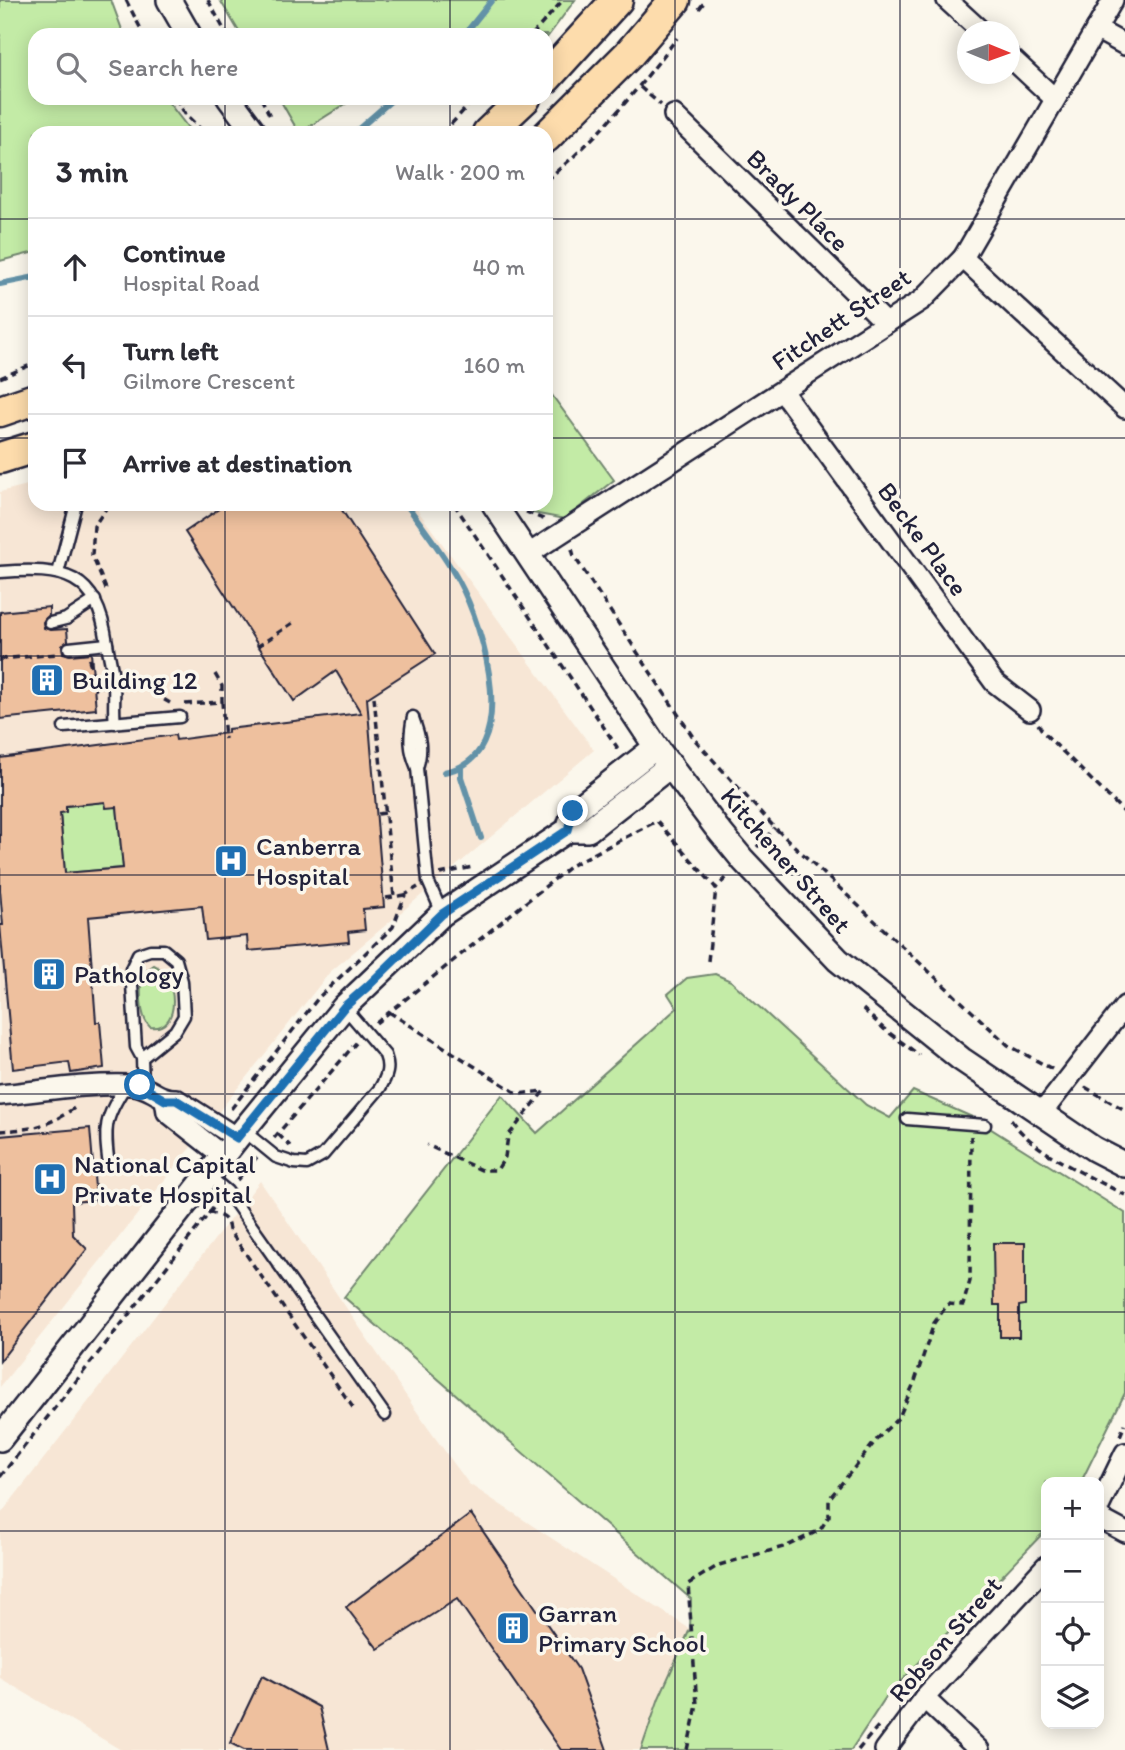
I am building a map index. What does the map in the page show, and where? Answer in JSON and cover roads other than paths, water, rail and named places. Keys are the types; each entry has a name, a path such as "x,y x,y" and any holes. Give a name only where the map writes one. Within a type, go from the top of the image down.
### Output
{"main road":[{"path":"553,70 617,0"},
{"path":"553,130 629,54 686,5"},
{"path":"495,126 518,105"},
{"path":"0,411 28,401"},
{"path":"0,458 28,449"}],"street":[{"path":"169,0 185,28"},
{"path":"947,0 970,21"},
{"name":"Fitchett Street","path":"527,555 922,300 964,258 1112,0"},
{"path":"1096,29 1125,45"},
{"path":"1020,66 1055,99"},
{"path":"234,105 249,126"},
{"name":"Brady Place","path":"674,115 886,323"},
{"path":"964,258 1125,408"},
{"name":"Becke Place","path":"782,391 994,682 1030,710"},
{"name":"Kitchener Street","path":"499,511 656,747 743,860 838,960 961,1059 1094,1149 1125,1165"},
{"path":"568,830 573,811 656,747"},
{"path":"0,1439 344,1007 442,914 568,830 588,830 671,765"},
{"path":"1041,1114 1125,1006"},
{"path":"0,1095 134,1085 165,1100 176,1100 241,1134"},
{"path":"165,1100 167,1112 223,1156"},
{"path":"1104,1497 1125,1453"},
{"path":"1104,1521 1125,1532"},
{"name":"Robson Street","path":"885,1750 924,1698 1041,1571"},
{"path":"924,1698 979,1750"}],"lane":[{"path":"58,572 74,511"},
{"path":"0,572 58,572 79,583 96,600 103,618 114,685 115,723"},
{"path":"50,623 66,619 96,600"},
{"path":"66,651 107,644"},
{"path":"64,727 180,717"},
{"path":"417,768 428,881 442,914"},
{"path":"109,1166 105,1132 107,1118 134,1085 142,1058 175,1031 184,1016 182,981 176,960 163,950 138,954 131,969 136,1047 142,1058"},
{"path":"241,1134 276,1157 307,1164 323,1155 380,1088 386,1077 388,1064 385,1055 344,1007"},
{"path":"907,1119 985,1125"},
{"path":"208,1175 227,1191 385,1415"}],"waterway":[{"path":"470,28 492,0"},
{"path":"362,126 386,105"},
{"path":"0,284 28,278"},
{"path":"411,511 446,560 468,601 486,658 491,688 490,717 484,743 469,762 444,772"},
{"path":"461,767 461,777 481,838"}],"place":[{"name":"Building 12","path":"47,680"},
{"name":"Canberra Hospital","path":"231,861"},
{"name":"Pathology","path":"49,974"},
{"name":"National Capital Private Hospital","path":"50,1179"},
{"name":"Garran Primary School","path":"513,1628"}]}
